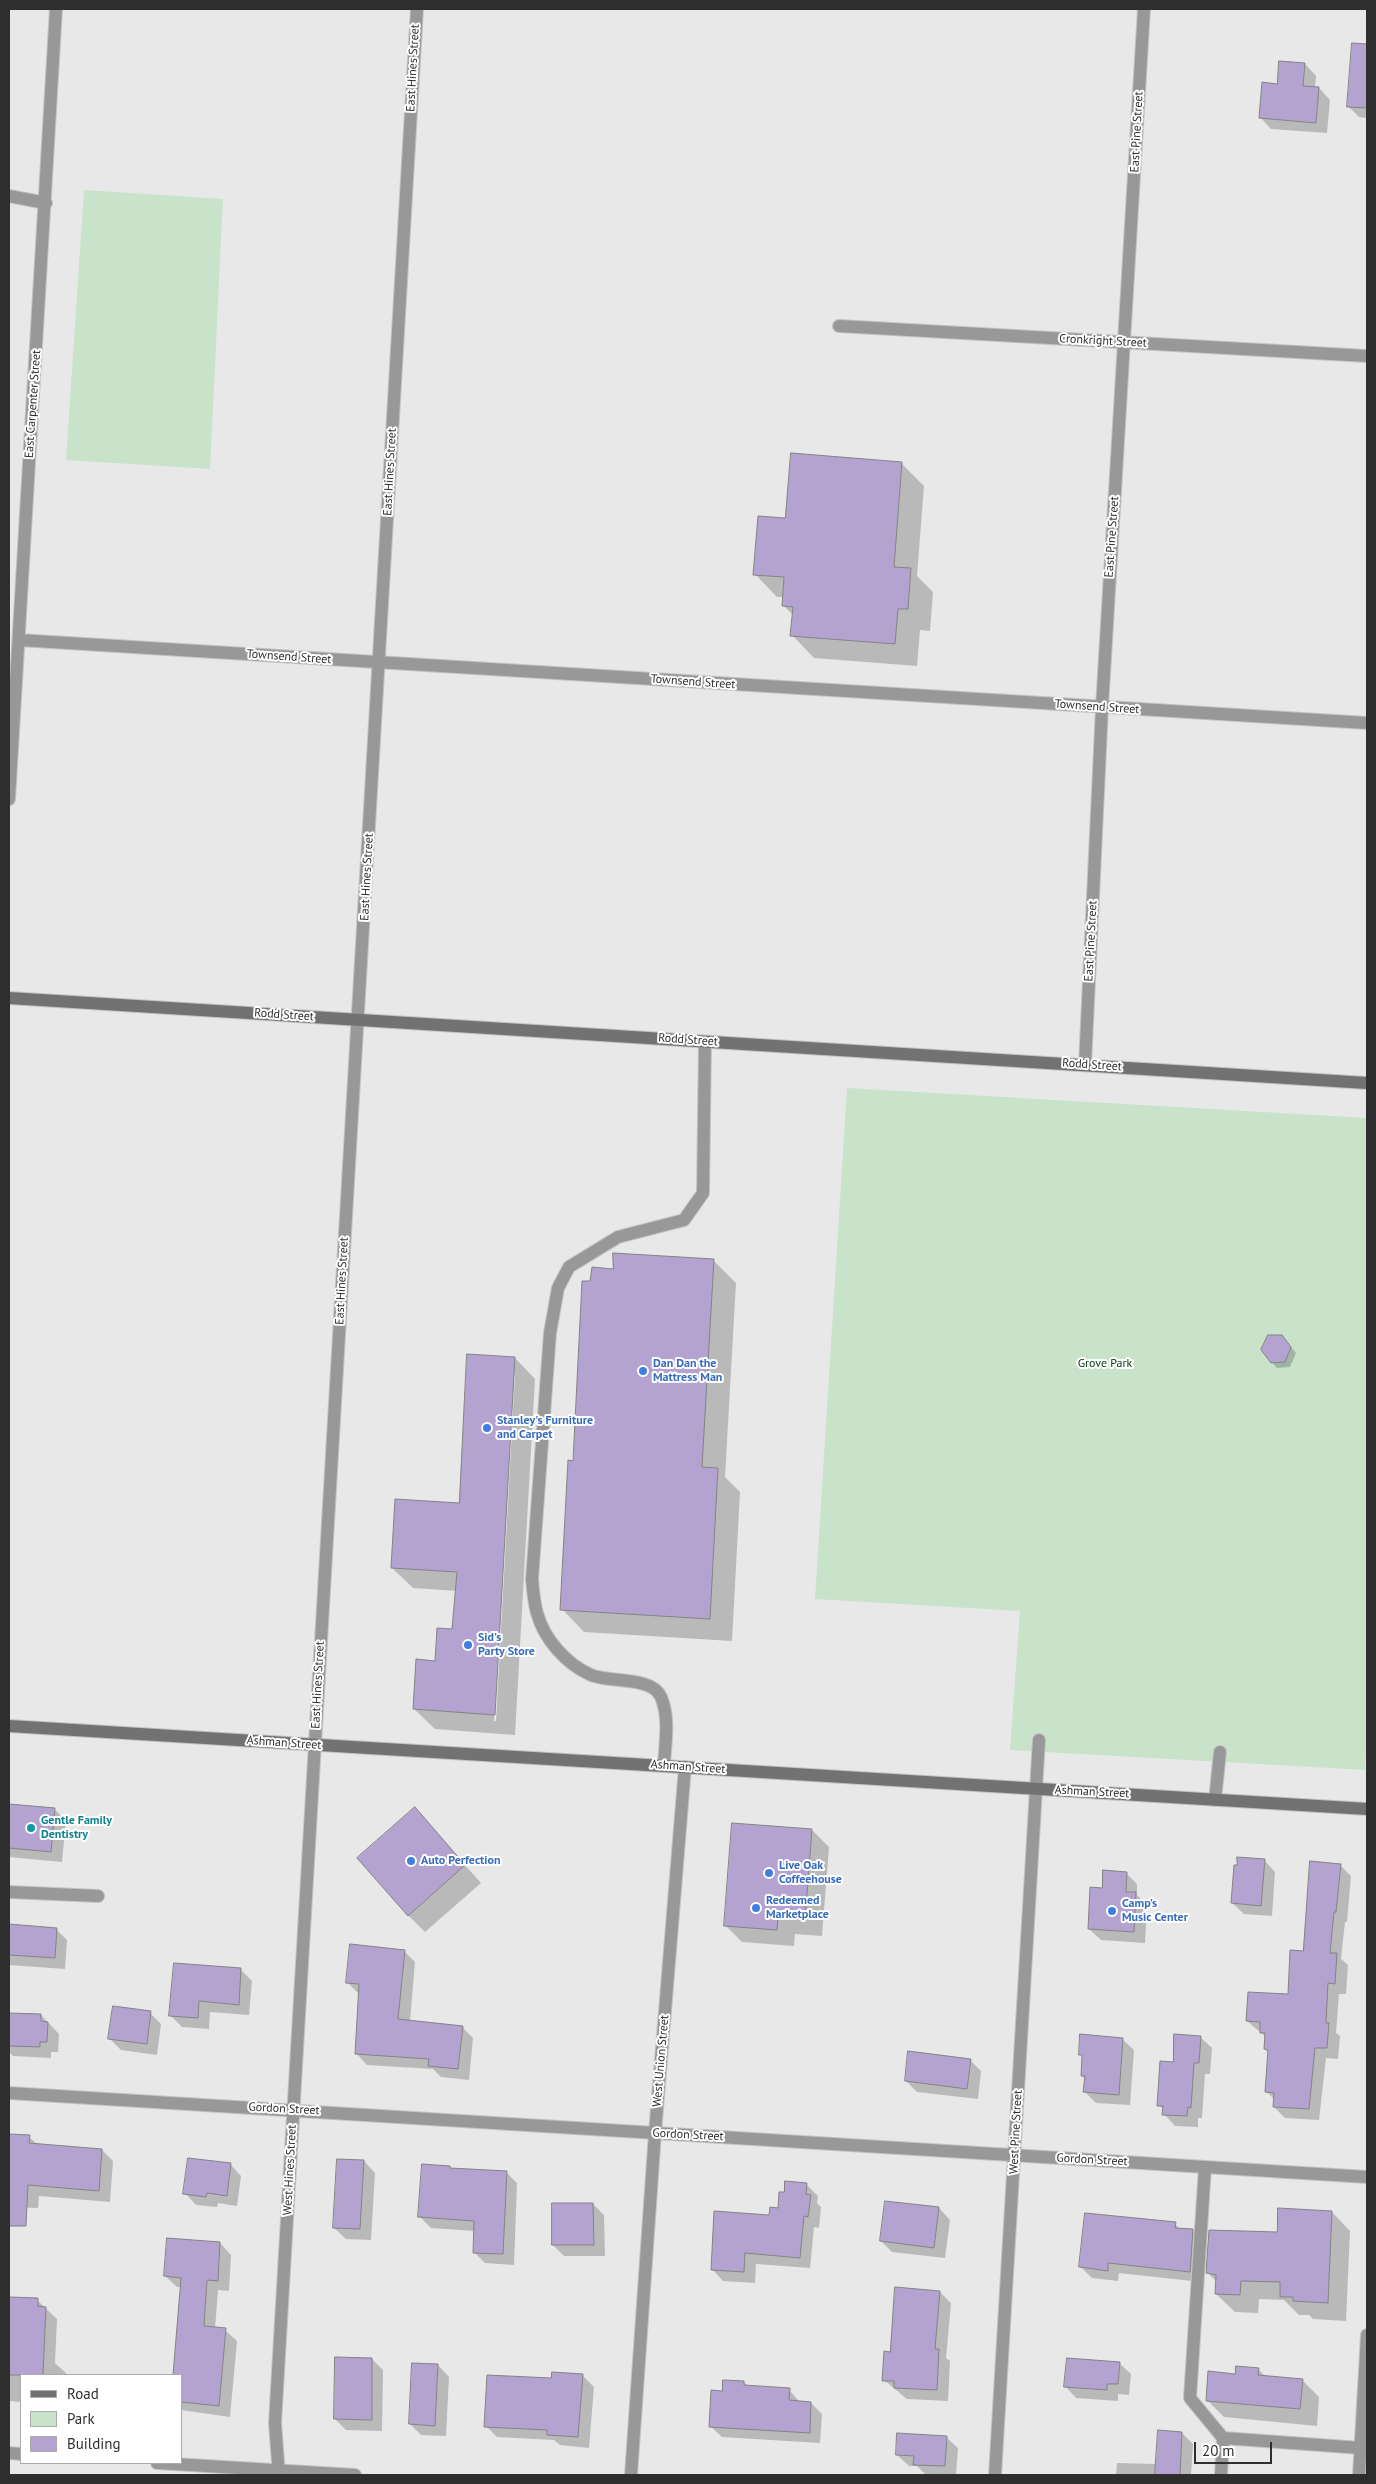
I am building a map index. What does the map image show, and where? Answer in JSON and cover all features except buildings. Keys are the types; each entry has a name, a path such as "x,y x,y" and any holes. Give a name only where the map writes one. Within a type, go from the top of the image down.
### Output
{"street":[{"name":"East Carpenter Street","path":"9,799 56,9"},
{"name":"East Hines Street","path":"316,1745 417,9"},
{"name":"East Pine Street","path":"1085,1065 1102,707 1144,9"},
{"path":"9,196 46,202"},
{"name":"Cronkright Street","path":"839,326 1367,356"},
{"name":"Townsend Street","path":"19,640 1367,724"},
{"name":"Rodd Street","path":"9,998 1367,1083"},
{"path":"664,1766 666,1732 661,1696 650,1686 592,1675 570,1662 556,1649 537,1614 532,1579 550,1333 558,1288 569,1266 618,1237 684,1220 703,1193 705,1042"},
{"name":"Ashman Street","path":"9,1726 1367,1809"},
{"name":"West Pine Street","path":"995,2475 1039,1740"},
{"name":"West Hines Street","path":"279,2473 275,2423 316,1745"},
{"path":"1215,1800 1220,1752"},
{"name":"West Union Street","path":"631,2475 655,2133 685,1767"},
{"path":"9,1892 98,1896"},
{"name":"Gordon Street","path":"9,2093 1367,2177"},
{"path":"1205,2166 1190,2398 1222,2438 1221,2475"},
{"path":"1359,2475 1367,2335"},
{"path":"1222,2438 1361,2448"},
{"path":"169,2464 279,2473 355,2475"}],"green space":[{"path":"84,190 223,199 210,469 66,460"},
{"name":"Grove Park","path":"847,1088 1367,1118 1367,1724 1365,1770 1010,1750 1020,1611 815,1599"}],"place":[{"name":"Dan Dan the Mattress Man","path":"643,1371"},
{"name":"Stanley's Furniture and Carpet","path":"487,1428"},
{"name":"Sid's Party Store","path":"468,1645"},
{"name":"Gentle Family Dentistry","path":"31,1828"},
{"name":"Auto Perfection","path":"411,1861"},
{"name":"Live Oak Coffeehouse","path":"769,1873"},
{"name":"Redeemed Marketplace","path":"756,1908"},
{"name":"Camp's Music Center","path":"1112,1911"}]}
